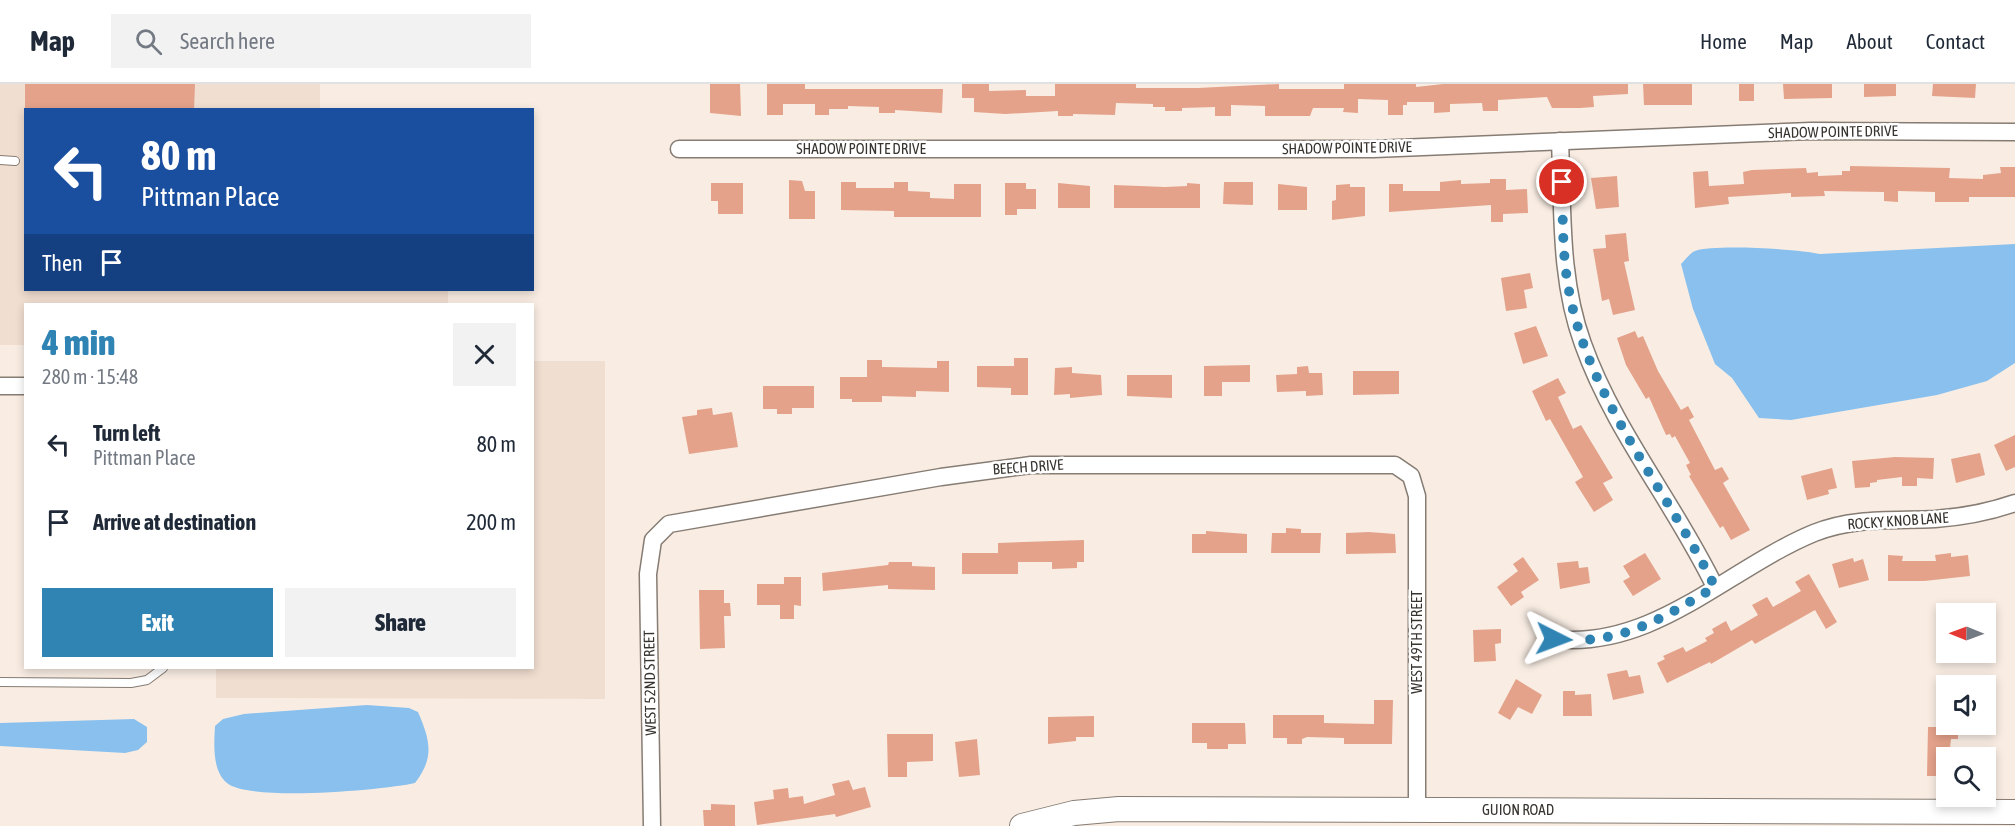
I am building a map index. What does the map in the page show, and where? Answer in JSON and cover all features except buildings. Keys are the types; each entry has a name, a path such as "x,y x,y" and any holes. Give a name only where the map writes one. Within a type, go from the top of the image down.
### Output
{"street":[{"name":"SHADOW POINTE DRIVE","path":"679,149 1380,149 1811,131 2015,132"},
{"path":"1560,141 1566,270 1583,344 1608,399 1715,587"},
{"path":"0,386 24,386"},
{"name":"BEECH DRIVE","path":"653,540 669,524 941,477 1031,465 1395,465 1411,476"},
{"name":"WEST 49TH STREET","path":"1411,476 1417,496 1416,809"},
{"name":"ROCKY KNOB LANE","path":"1554,639 1582,641 1623,634 1650,624 1794,543 1833,527 1875,520 1966,516 2015,503"},
{"name":"WEST 52ND STREET","path":"652,826 648,574 653,540"},
{"name":"GUION ROAD","path":"1022,826 1074,813 1110,810 2015,812"}],"lane":[{"path":"0,160 15,160"},
{"path":"0,681 131,683 147,680 163,669"}],"shaded area":[{"path":"0,84 320,84 320,108 24,108 24,291 448,291 448,303 24,303 24,345 0,345"},
{"path":"534,361 605,361 605,699 216,698 216,669 534,669"}],"water":[{"path":"2015,244 2015,363 1987,381 1937,395 1791,420 1759,418 1732,378 1715,364 1693,309 1681,264 1695,251 1720,248 1776,249 1820,254"},
{"path":"367,705 409,708 418,712 428,740 428,756 426,765 415,783 376,789 318,793 261,792 240,789 227,783 219,772 215,757 215,726 223,719 244,714"},
{"path":"134,719 147,727 147,742 138,750 125,753 0,746 0,723"}],"route":[{"path":"1554,639 1582,641 1623,634 1650,624 1715,587 1608,399 1583,344 1566,270 1562,182"}]}
